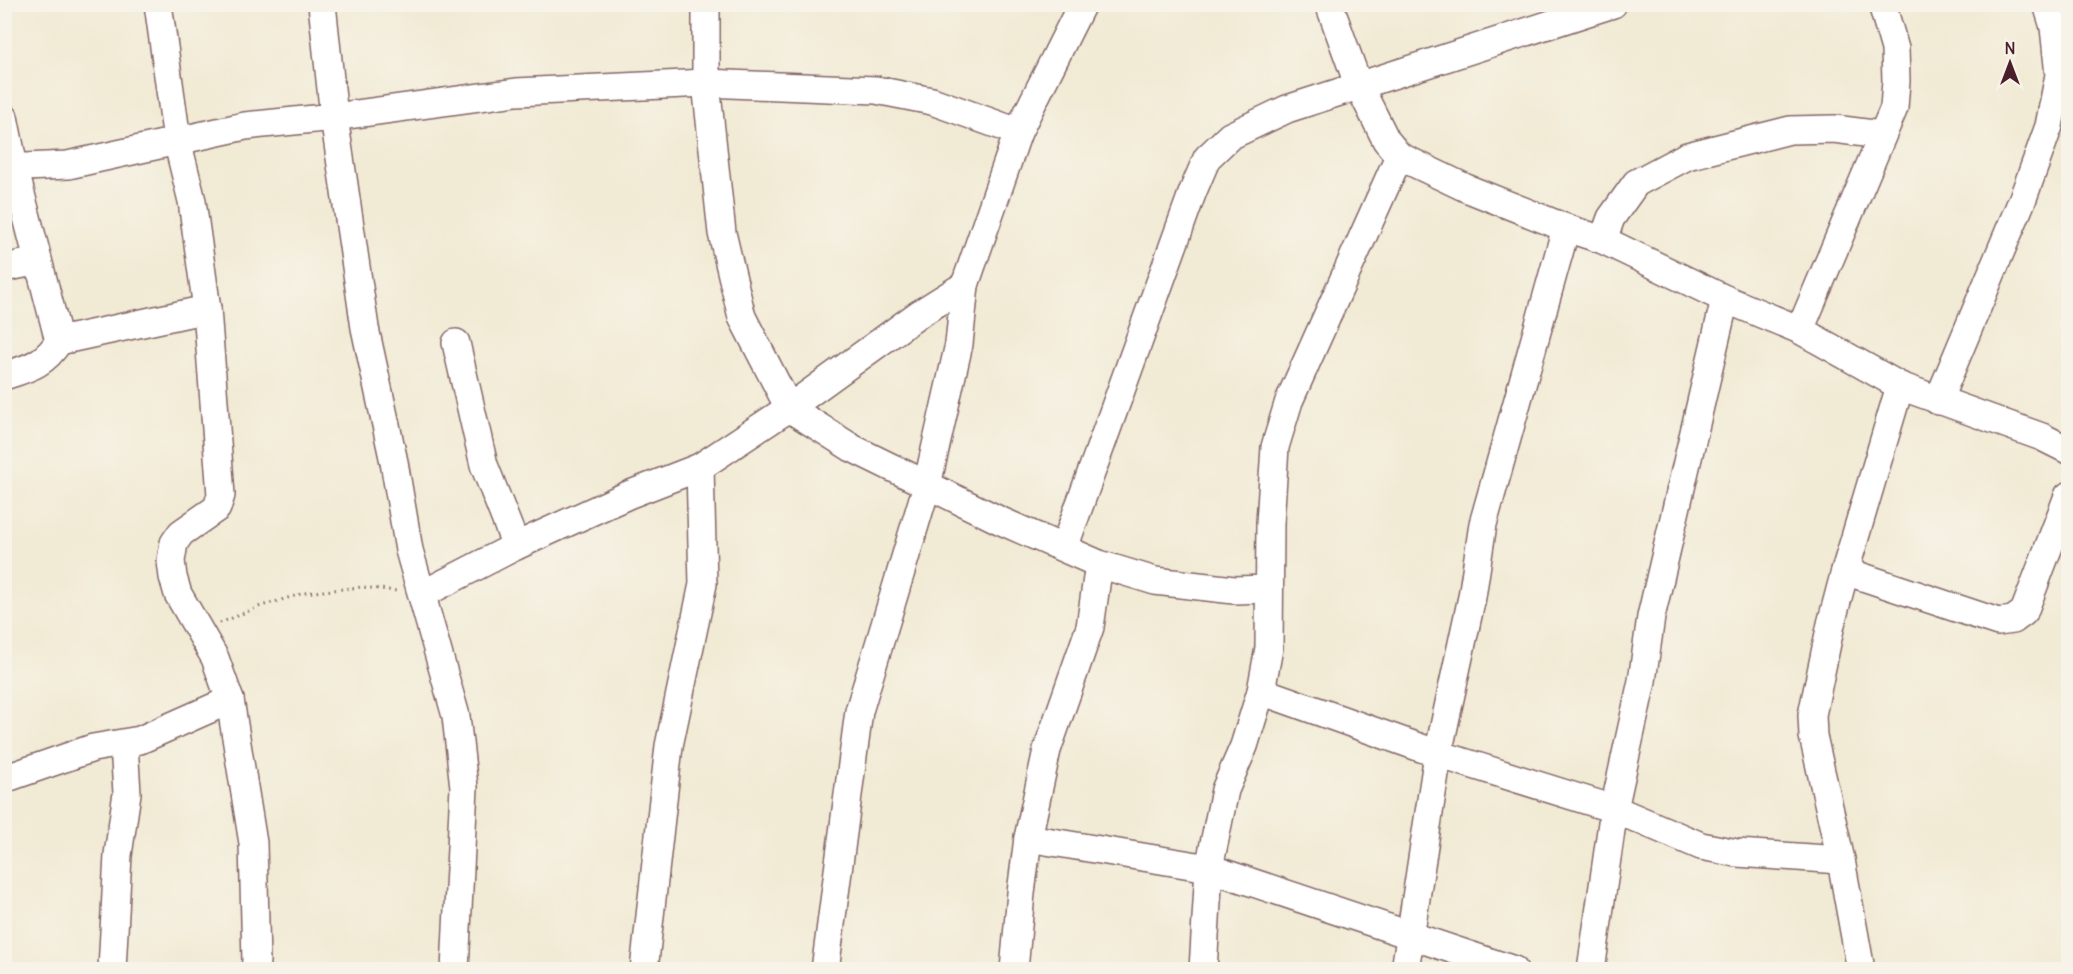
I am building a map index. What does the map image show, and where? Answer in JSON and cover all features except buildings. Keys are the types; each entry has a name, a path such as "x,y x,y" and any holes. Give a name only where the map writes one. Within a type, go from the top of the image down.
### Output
{"street":[{"path":"158,4 177,140 192,201 207,309 220,501 217,508 207,517 181,533 174,543 171,561 178,594 215,658 230,700 253,843 259,967"},
{"path":"322,4 334,117 365,328 394,462 407,541 456,716 464,787 455,969"},
{"path":"706,4 706,83 722,233 742,317 789,408 852,448 999,520 1099,564 1155,581 1234,590 1269,589"},
{"path":"825,969 859,711 927,485 959,344 966,285 1018,132 1082,4"},
{"path":"1329,4 1358,84 1386,140 1399,156 1466,188 1566,228 1603,240 1725,299 1800,330 1900,386 2042,437 2068,450"},
{"path":"1064,548 1193,190 1207,158 1230,136 1287,109 1358,84 1613,4"},
{"path":"1800,330 1894,108 1895,49 1882,4"},
{"path":"1938,401 2023,198 2049,126 2059,75 2054,27 2047,4"},
{"path":"9,167 68,165 245,126 334,117 516,92 706,83 876,90 932,101 1018,132"},
{"path":"4,117 9,167 38,261 59,341"},
{"path":"1603,240 1611,218 1636,183 1687,156 1790,130 1834,129 1881,135"},
{"path":"1203,969 1209,868 1225,790 1244,746 1261,691 1269,648 1270,523 1275,447 1289,400 1399,156"},
{"path":"1405,969 1438,754 1472,597 1483,524 1566,228"},
{"path":"4,268 38,261"},
{"path":"423,594 516,546 628,495 700,467 789,408 919,314 966,285"},
{"path":"1591,969 1614,809 1642,681 1651,617 1725,299"},
{"path":"4,376 40,363 51,354 59,341 207,309"},
{"path":"456,343 484,465 516,546"},
{"path":"1861,969 1841,860 1813,736 1812,715 1831,624 1845,571 1900,386"},
{"path":"644,969 669,746 703,584 700,467"},
{"path":"1845,571 1998,622 2013,620 2024,612 2068,496"},
{"path":"1014,969 1028,838 1047,750 1090,627 1099,564"},
{"path":"1261,691 1438,754 1614,809 1701,846 1737,853 1841,860"},
{"path":"4,779 93,748 140,740 230,700"},
{"path":"112,969 118,855 127,793 124,744"},
{"path":"1028,838 1209,868 1514,969"}],"path":[{"path":"201,631 258,607 304,593 362,587 423,594"}]}
